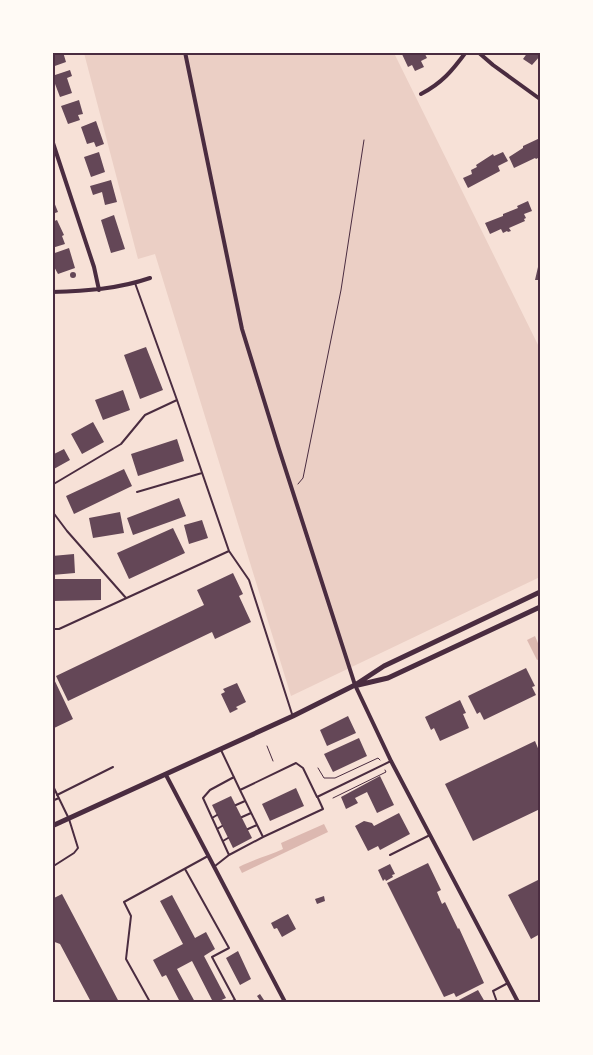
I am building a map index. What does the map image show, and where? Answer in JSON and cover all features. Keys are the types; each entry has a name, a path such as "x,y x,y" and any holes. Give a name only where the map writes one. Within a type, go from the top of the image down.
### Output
{"main road":[{"path":"52,826 293,716 355,685 384,666 540,592"},
{"path":"355,685 388,678 540,607"}],"street":[{"path":"186,52 242,329 355,685 391,761 518,1002"},
{"path":"421,94 435,87 449,74 466,52"},
{"path":"478,52 492,65 540,99"},
{"path":"52,140 94,267 98,290"},
{"path":"52,292 98,290 150,278"},
{"path":"166,774 284,1002"}],"lane":[{"path":"135,283 229,551 249,580 293,716"},
{"path":"52,485 121,444 145,416 177,400"},
{"path":"137,492 202,473"},
{"path":"52,511 66,531 126,598"},
{"path":"52,629 59,629 229,551"},
{"path":"221,750 264,837"},
{"path":"317,797 391,761"},
{"path":"214,867 230,855 323,809 303,768 296,763 240,790"},
{"path":"52,801 58,796 113,768"},
{"path":"230,855 203,798 210,790 234,777"},
{"path":"52,784 69,818 78,848 74,853 52,867"},
{"path":"236,805 246,801"},
{"path":"242,817 252,813"},
{"path":"212,818 217,815"},
{"path":"248,829 258,825"},
{"path":"217,829 222,826"},
{"path":"390,855 430,834"},
{"path":"223,841 228,838"},
{"path":"150,1002 126,959 131,916 124,902 208,856"},
{"path":"185,869 229,948 212,958 235,1000 230,1002"},
{"path":"497,1002 493,991 508,983"}],"path":[{"path":"293,490 302,478 339,300 364,140"},
{"path":"267,746 273,761"},
{"path":"317,778 322,776"}],"shaded area":[{"path":"84,53 394,53 540,349 540,577 291,696 155,254 138,259"},
{"path":"535,636 540,648 540,659 537,660 527,640"},
{"path":"324,824 328,832 242,873 239,867 283,849 281,843"}],"building":[{"path":"52,52 63,52 66,62 52,67"},
{"path":"401,52 424,52 427,58 421,61 424,67 415,71 412,65 408,67"},
{"path":"528,52 540,52 540,56 532,65 523,59"},
{"path":"70,70 72,76 67,78 72,93 60,97 52,76"},
{"path":"79,100 83,114 78,115 80,120 68,124 61,106"},
{"path":"96,121 104,144 96,147 94,142 87,144 81,127"},
{"path":"540,138 540,157 514,168 509,157 523,148 523,146"},
{"path":"99,152 105,172 91,177 84,157"},
{"path":"503,152 508,161 498,166 500,171 468,188 463,178 472,174 471,170 477,167 476,165 493,154 494,156"},
{"path":"111,180 117,202 105,205 102,192 93,195 90,186"},
{"path":"528,201 532,211 524,214 525,221 509,228 511,231 503,233 501,229 490,234 485,223 503,216 503,214 518,208 517,206"},
{"path":"54,202 58,212 52,214 52,203"},
{"path":"114,215 125,249 111,253 101,220"},
{"path":"57,220 64,235 62,236 65,244 52,248 52,222"},
{"path":"69,248 75,268 58,274 52,263 52,254"},
{"path":"538,267 540,267 540,280 535,280"},
{"path":"73,272 76,275 73,278 70,275"},
{"path":"146,347 163,390 140,399 124,355"},
{"path":"123,390 130,410 103,420 95,400"},
{"path":"93,422 104,442 82,454 71,434"},
{"path":"177,439 184,461 138,476 131,454"},
{"path":"64,449 70,460 52,470 52,455"},
{"path":"124,469 132,486 74,514 66,496"},
{"path":"179,498 186,516 133,535 127,518"},
{"path":"120,512 124,533 93,538 89,518"},
{"path":"202,520 208,538 189,544 184,525"},
{"path":"173,528 185,553 129,579 117,553"},
{"path":"74,554 75,573 52,575 52,556"},
{"path":"233,573 243,594 239,596 251,622 215,639 212,632 68,701 56,676 204,605 197,590"},
{"path":"52,579 101,579 101,600 52,601"},
{"path":"526,668 535,686 532,687 536,695 484,720 480,712 477,714 468,696"},
{"path":"52,675 73,719 52,729"},
{"path":"237,683 246,702 236,707 238,709 230,713 221,694 225,692 223,689"},
{"path":"460,700 466,713 463,714 469,728 440,741 434,728 431,730 425,717"},
{"path":"348,716 356,733 327,746 320,730"},
{"path":"359,738 367,756 333,772 324,754"},
{"path":"535,741 540,753 540,809 473,841 445,784"},
{"path":"380,776 394,805 377,813 367,792 355,798 358,803 346,809 341,797"},
{"path":"296,788 304,806 270,821 262,804"},
{"path":"231,796 252,838 233,848 212,805"},
{"path":"399,813 410,834 380,850 378,846 368,851 355,826 364,821 372,823 374,826"},
{"path":"428,863 441,890 437,892 442,904 445,902 459,928 484,983 456,997 454,993 444,997 387,883"},
{"path":"390,864 395,874 392,875 393,877 383,881 378,870"},
{"path":"540,879 540,934 531,939 508,895"},
{"path":"62,894 119,1002 91,1002 60,944 52,941 52,899"},
{"path":"172,895 195,938 206,932 215,949 204,956 226,998 213,1002 192,961 177,969 195,1002 180,1002 166,975 162,977 153,960 183,944 160,901"},
{"path":"324,896 325,901 317,904 315,899"},
{"path":"288,914 296,929 282,937 277,928 274,929 271,923"},
{"path":"238,951 251,979 240,985 226,958"},
{"path":"478,990 485,1002 455,1002"},
{"path":"260,994 264,1000 261,1002 257,996"}]}
